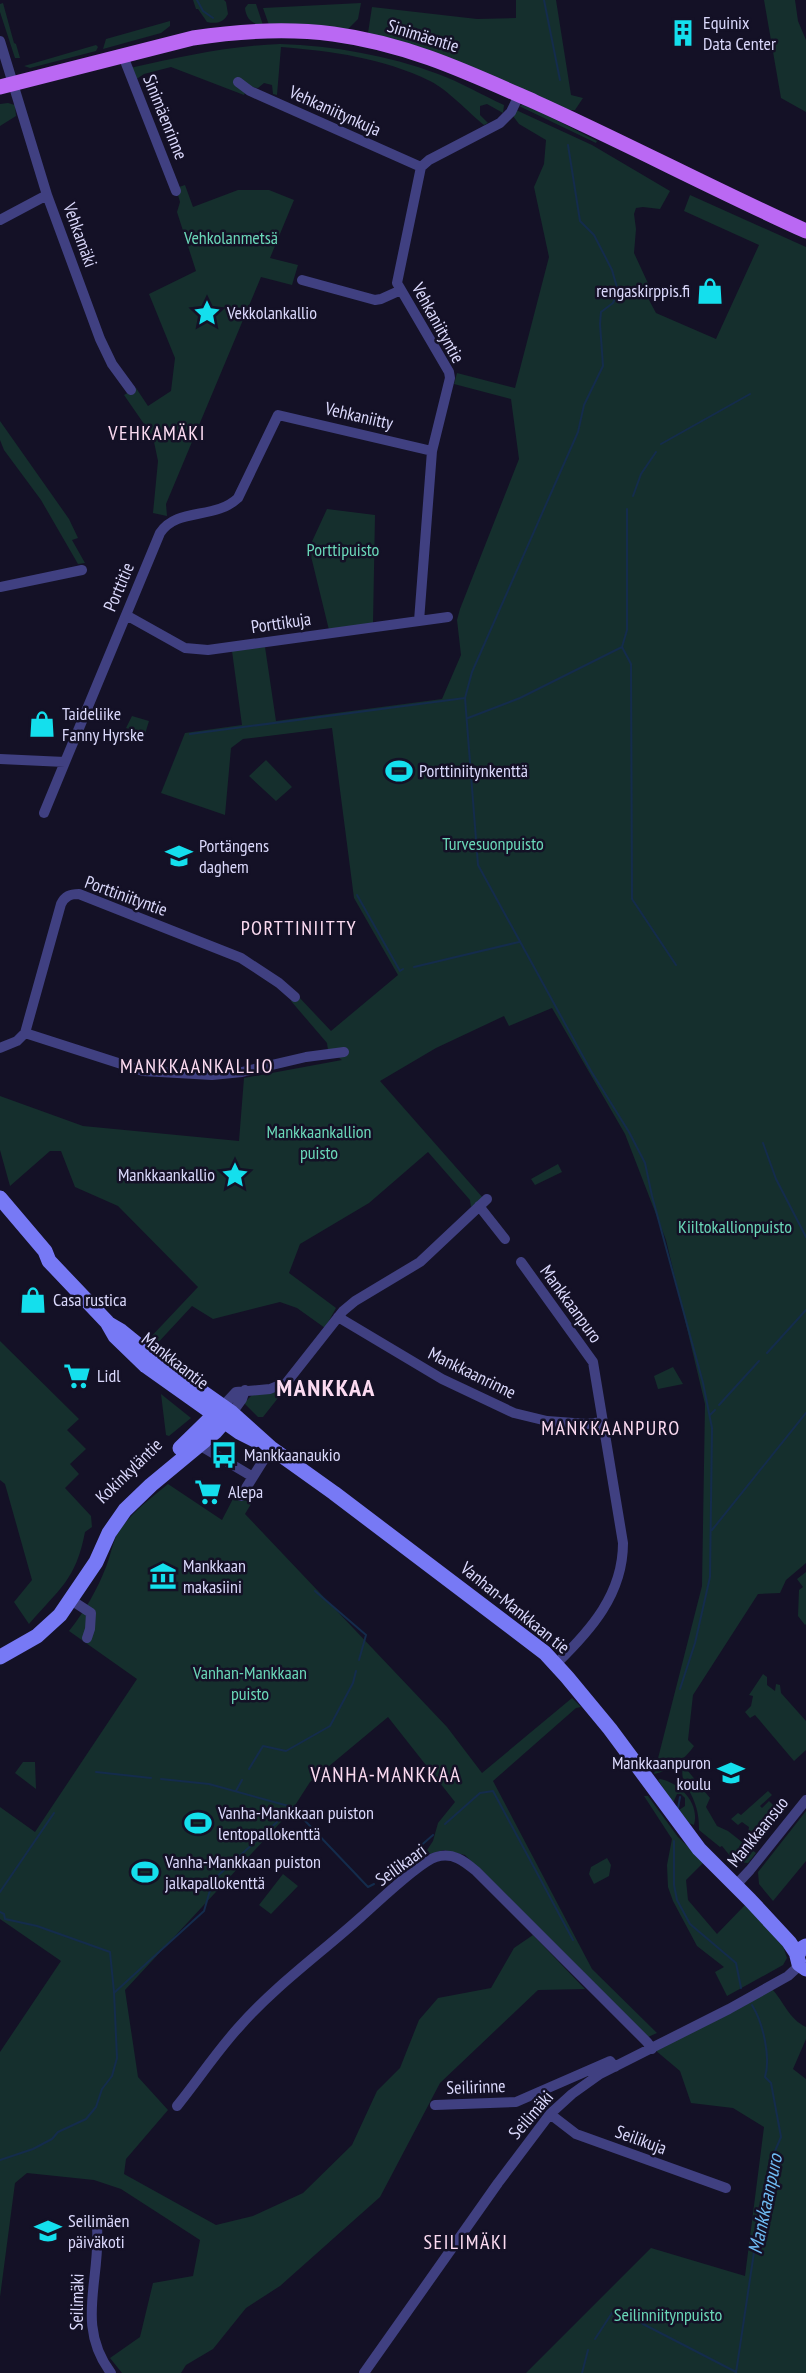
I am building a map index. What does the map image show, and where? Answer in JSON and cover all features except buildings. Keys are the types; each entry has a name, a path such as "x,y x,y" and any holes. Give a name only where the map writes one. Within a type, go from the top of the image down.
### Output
{"main road":[{"name":"Sinimäentie","path":"7,86 215,34 307,31 360,39 444,61 604,134 806,231"},
{"name":"Mankkaantie","path":"0,1198 45,1251 49,1261 109,1324 122,1331 223,1414"},
{"name":"Kokinkyläntie","path":"0,1657 43,1631 71,1600 84,1577 98,1533 130,1492 194,1442 223,1414"},
{"name":"Vanhan-Mankkaan tie","path":"223,1414 239,1432 271,1448 411,1551 532,1643 556,1664 609,1729 658,1798 699,1849 739,1882 803,1956"}],"street":[{"name":"Vehkamäki","path":"0,41 7,86 100,339 112,364 131,390"},
{"name":"Sinimäenrinne","path":"123,56 176,191"},
{"name":"Vehkaniitynkuja","path":"238,82 250,91 421,167"},
{"path":"421,167 429,160 500,123 511,112 519,95"},
{"name":"Vehkaniityntie","path":"419,621 432,451 449,385 449,372 397,283 421,167"},
{"path":"0,220 47,195"},
{"path":"302,280 375,300 401,290"},
{"name":"Vehkaniitty","path":"278,415 432,451"},
{"name":"Porttitie","path":"44,813 165,525 174,520 220,511 229,507 238,498 278,415"},
{"path":"0,586 82,570"},
{"name":"Porttikuja","path":"126,615 185,648 208,650 448,617"},
{"path":"0,759 65,762"},
{"name":"Porttiniityntie","path":"25,1033 61,904 63,899 72,894 79,894 240,958 279,983 295,998"},
{"path":"0,1048 17,1041 25,1033 143,1071 212,1075 242,1072 306,1057 344,1052"},
{"path":"223,1414 236,1392 270,1389 287,1382 338,1317 355,1301 420,1262 483,1202 505,1239"},
{"name":"Mankkaanpuro","path":"521,1262 592,1362 623,1542 621,1565 613,1594 597,1620 556,1664"},
{"name":"Mankkaanrinne","path":"338,1317 442,1379 514,1413 547,1421 587,1424 602,1422"},
{"path":"194,1442 253,1478"},
{"path":"241,1497 271,1448"},
{"path":"71,1600 91,1613 87,1638"},
{"name":"Mankkaansuo","path":"739,1882 806,1800"},
{"name":"Seilikaari","path":"177,2106 239,2026 262,2004 379,1901 429,1860 440,1856 453,1856 461,1859 476,1871 652,2049"},
{"name":"Seilimäki","path":"364,2373 498,2183 550,2114 572,2094 600,2074 776,1983 803,1956"},
{"name":"Seilirinne","path":"435,2105 516,2102 610,2061 615,2067"},
{"name":"Seilikuja","path":"550,2114 576,2134 726,2188"},
{"name":"Seilimäki","path":"96,2227 98,2237 93,2284 92,2332 96,2350 111,2373"}],"green space":[{"path":"193,0 224,0 228,14 219,22 207,22 196,9"},
{"path":"516,0 556,0 571,95 583,98 575,110 562,110 368,33 372,7 477,19 516,18"},
{"path":"764,0 795,0 798,21 806,40 806,112 781,98"},
{"path":"3,3 20,58 15,58 0,12 0,4"},
{"path":"361,3 358,19 348,29 269,25 263,8"},
{"path":"248,4 256,4 263,25 253,23 248,18 245,8"},
{"path":"170,21 170,26 161,33 103,49 106,39"},
{"path":"280,44 360,53 419,67 504,105 503,113 487,104 480,106 480,115 488,123 484,125 451,95 430,81 376,61 319,51 281,47 277,95 273,94 272,85 264,83 258,88 248,87 244,95 171,67 144,74 135,80 130,68 223,50"},
{"path":"96,45 98,47 96,51 30,68 24,66"},
{"path":"0,104 15,105 16,116 0,126"},
{"path":"527,105 597,141 596,143 519,106"},
{"path":"516,110 592,145 670,191 660,209 636,208 634,214 636,229 634,253 652,292 649,300 656,313 716,339 759,245 684,211 690,195 806,247 806,1563 786,1580 780,1593 758,1594 693,1695 688,1740 694,1746 677,1763 654,1774 702,1586 705,1404 666,1240 625,1134 552,1008 509,1026 504,1016 436,1048 380,1081 483,1198 471,1207 470,1200 428,1152 369,1203 300,1244 289,1273 336,1308 325,1328 297,1308 280,1302 213,1319 192,1306 154,1347 147,1341 198,1287 118,1206 75,1187 61,1151 50,1151 10,1186 0,1150 0,1096 83,1126 239,1141 244,1078 342,1060 328,1050 327,1043 291,1001 297,995 331,1031 398,975 354,898 332,728 243,739 231,748 225,815 161,793 185,733 242,725 232,651 265,647 276,721 442,699 461,655 457,620 460,609 519,459 511,399 454,384 457,373 515,388 549,257 534,187 544,164 546,140 519,124 513,116"},
{"name":"Vehkolanmetsä","path":"185,185 193,207 238,190 269,190 294,200 270,258 298,265 292,285 261,277 166,504 167,516 153,513 158,461 153,437 124,395 136,388 148,406 171,391 175,358 149,294 196,271 177,212 180,202 176,188"},
{"path":"0,421 69,519 78,538 72,540 85,563 78,564 41,500 4,450 0,440"},
{"name":"Porttipuisto","path":"327,509 375,515 373,623 329,630 309,548"},
{"path":"132,716 149,721 145,734 126,728"},
{"path":"266,760 292,787 276,801 249,776"},
{"path":"558,1164 562,1172 535,1185 531,1179"},
{"path":"0,1341 79,1419 67,1430 86,1449 70,1464 79,1474 65,1488 91,1516 92,1527 85,1532 77,1562 65,1583 29,1624 14,1602 32,1580 5,1484 0,1480"},
{"path":"673,1367 683,1384 658,1389 654,1376"},
{"path":"276,1392 278,1398 263,1417 258,1417 244,1403 252,1395"},
{"path":"161,1394 191,1418 169,1436 166,1435"},
{"name":"Vanhan-Mankkaan puisto","path":"168,1484 222,1520 236,1493 251,1504 245,1514 447,1727 482,1773 572,1698 581,1707 576,1708 493,1781 592,1969 657,2033 648,2037 465,1855 444,1850 430,1854 427,1850 433,1841 438,1823 455,1802 388,1717 310,1782 292,1810 125,1990 138,2077 168,2110 126,2159 124,2174 216,2225 253,2216 303,2193 352,2145 377,2091 400,2068 419,2020 438,1998 491,1988 514,1948 533,1935 585,1989 538,1990 440,2083 380,2197 280,2286 246,2308 213,2349 186,2365 181,2373 122,2373 110,2358 140,2337 153,2283 193,2276 200,2240 121,2189 94,2180 27,2173 15,2183 0,2297 0,2052 61,1961 0,1919 0,1807 35,1832 137,1679 69,1631 95,1592 121,1528"},
{"path":"806,1572 805,1625 798,1616 799,1590 803,1587 797,1579"},
{"path":"763,1674 767,1677 767,1685 775,1691 776,1684 780,1685 781,1693 806,1721 806,1750 794,1761 755,1715 750,1718 745,1712 751,1706 753,1696 749,1695"},
{"path":"687,1761 688,1771 710,1798 706,1807 717,1826 728,1831 756,1853 748,1863 735,1862 722,1846 720,1847 699,1830 696,1808 682,1772"},
{"path":"23,1762 35,1762 36,1789 15,1773"},
{"path":"658,1780 675,1785 687,1795 694,1809 694,1825 689,1823 679,1810 685,1806 685,1798 677,1794 673,1803"},
{"path":"768,1791 772,1795 760,1806 762,1808 769,1801 777,1809 769,1816 771,1820 755,1839 748,1833 749,1827 742,1822 738,1825 731,1819 738,1813 741,1815"},
{"path":"644,1796 648,1796 678,1837 704,1862 686,1880 688,1900 717,1934 745,1905 783,1946 787,1958 783,1965 727,1996 715,1972 724,1967 697,1946 673,1901 668,1887 667,1865 672,1839"},
{"path":"806,1811 806,1861 773,1901 759,1884 758,1872"},
{"path":"607,1858 611,1865 609,1876 594,1884 589,1874 591,1867"},
{"path":"283,1874 298,1886 271,1914 259,1905"},
{"name":"Seilinniitynpuisto","path":"772,1989 791,2015 806,2027 806,2039 793,2069 806,2079 806,2373 526,2373 651,2248 745,2276 764,2127 733,2108 691,2103 680,2071 655,2050"}],"waterway":[{"path":"197,0 203,11 213,18"},
{"path":"544,0 560,80"},
{"path":"568,145 580,221 594,235 612,270 618,291 613,303 601,312 603,366 584,405 578,432 472,672 465,698 478,865 591,1071 629,1132 645,1163 703,1383 712,1428 710,1577 695,1643 680,1689"},
{"path":"661,444 750,394"},
{"path":"633,496 641,474 656,452"},
{"path":"468,718 520,698 622,647 627,630 627,509"},
{"path":"622,647 631,664 632,899 676,965"},
{"path":"190,734 465,698"},
{"path":"357,895 400,971 403,969"},
{"path":"414,967 519,942"},
{"path":"763,1143 776,1179 806,1237"},
{"path":"767,1353 806,1310"},
{"path":"719,1405 759,1361"},
{"path":"710,1415 715,1410"},
{"path":"712,1530 806,1413"},
{"path":"315,1591 366,1635 359,1660"},
{"path":"249,1769 263,1746 286,1751 330,1726 353,1683 356,1671"},
{"path":"96,1772 151,1778"},
{"path":"161,1779 209,1784 292,1807 368,1887 374,1884"},
{"path":"236,1791 242,1780"},
{"path":"445,1824 480,1793 493,1791 573,1940"},
{"path":"678,1808 680,1797"},
{"path":"115,1992 204,1911 213,1880 277,1822 278,1816 292,1807"},
{"path":"0,1892 54,1813"},
{"path":"384,1878 433,1835"},
{"path":"674,1841 674,1885 677,1900 690,1924 736,1963 741,1988"},
{"path":"0,1912 4,1914 5,1919 37,1926 110,1952 117,2058 112,2076 102,2089 96,2107 86,2119 58,2132 52,2139 33,2149 0,2160"},
{"name":"Mankkaanpuro","path":"736,2373 757,2232 769,2202 767,2195 772,2158 781,2137 771,2083 765,2077 767,2069 765,2040 760,2021 752,2005"},
{"path":"595,2339 612,2313 629,2311 643,2324 736,2372"},
{"path":"582,2373 588,2350"}],"place":[{"name":"Equinix Data Center","path":"683,33"},
{"name":"rengaskirppis.fi","path":"710,291"},
{"name":"Vekkolankallio","path":"207,313"},
{"name":"Taideliike Fanny Hyrske","path":"42,724"},
{"name":"Porttiniitynkenttä","path":"399,771"},
{"name":"Portängens daghem","path":"179,856"},
{"name":"Mankkaankallio","path":"235,1175"},
{"name":"Casa rustica","path":"33,1300"},
{"name":"Lidl","path":"77,1376"},
{"name":"Mankkaanaukio","path":"224,1455"},
{"name":"Alepa","path":"208,1492"},
{"name":"Mankkaan makasiini","path":"163,1576"},
{"name":"Mankkaanpuron koulu","path":"731,1773"},
{"name":"Vanha-Mankkaan puiston lentopallokenttä","path":"198,1823"},
{"name":"Vanha-Mankkaan puiston jalkapallokenttä","path":"145,1872"},
{"name":"Seilimäen päiväkoti","path":"48,2231"}],"district":[{"name":"VEHKAMÄKI","path":"157,433"},
{"name":"PORTTINIITTY","path":"299,928"},
{"name":"MANKKAANKALLIO","path":"197,1066"},
{"name":"MANKKAA","path":"326,1388"},
{"name":"MANKKAANPURO","path":"611,1428"},
{"name":"VANHA-MANKKAA","path":"386,1775"},
{"name":"SEILIMÄKI","path":"466,2242"}],"park label":[{"name":"Turvesuonpuisto","path":"493,844"},
{"name":"Mankkaankallion puisto","path":"319,1142"},
{"name":"Kiiltokallionpuisto","path":"735,1227"}]}
